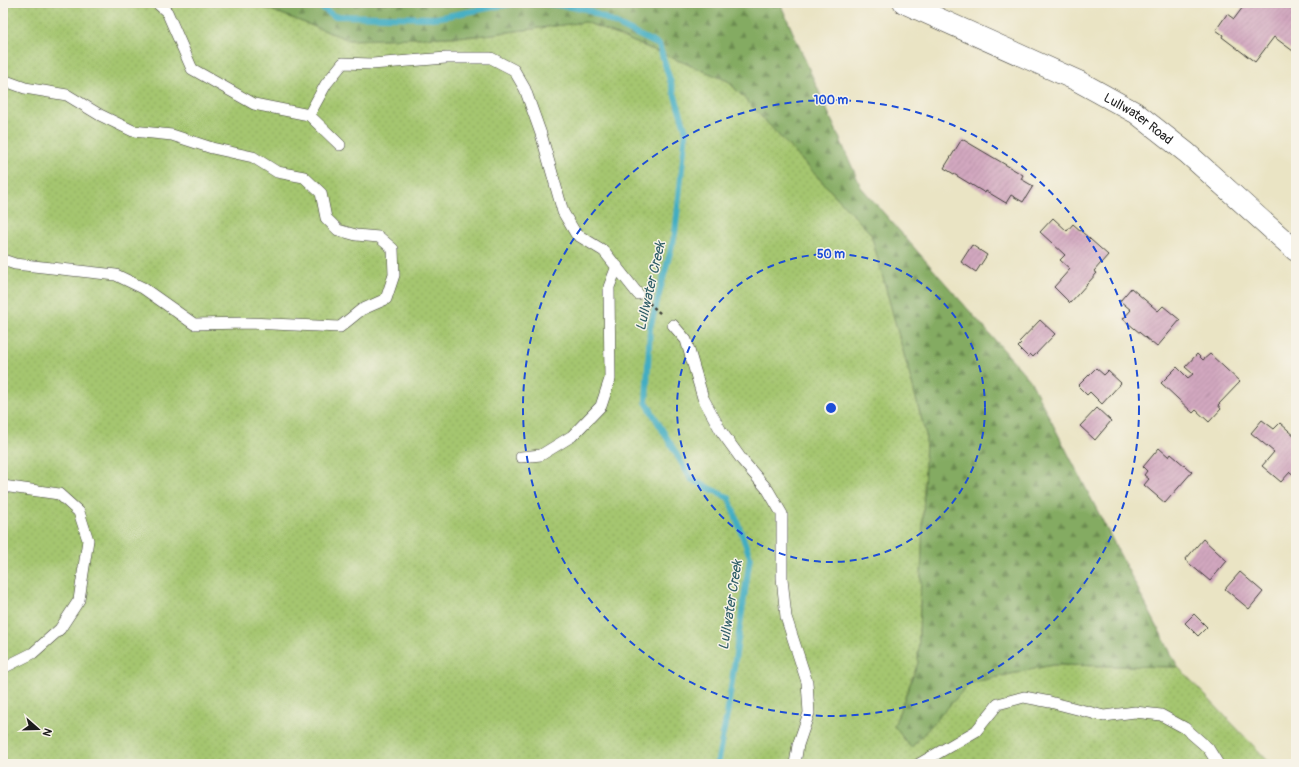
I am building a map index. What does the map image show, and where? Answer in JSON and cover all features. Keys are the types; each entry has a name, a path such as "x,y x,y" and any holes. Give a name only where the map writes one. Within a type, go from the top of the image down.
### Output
{"street":[{"name":"Lullwater Road","path":"904,3 1078,81 1136,113 1187,153 1296,250"}],"lane":[{"path":"156,3 167,12 192,69 254,104 309,115 340,146"},
{"path":"309,115 326,84 342,63 372,64 446,58 491,58 514,70 525,89 541,134 563,212 576,234 604,251 638,294"},
{"path":"3,80 25,88 67,95 100,115 133,131 172,135 212,148 253,157 277,172 304,177 321,193 326,218 338,230 356,235 379,237 393,249 394,275 386,299 361,310 340,327 247,323 194,324 143,288 116,276 15,264 3,260"},
{"path":"521,457 541,455 572,436 601,406 610,379 609,287 617,266"},
{"path":"673,324 686,340 703,398 721,431 742,460 768,490 782,514 782,578 786,617 807,682 809,714 798,745 795,764"},
{"path":"3,486 59,494 79,512 88,540 79,600 60,629 33,653 3,668"},
{"path":"919,764 976,731 998,704 1024,697 1104,716 1135,712 1161,715 1185,728 1208,748 1218,764"}],"path":[{"path":"638,294 673,324"}],"green space":[{"path":"3,3 253,3 349,40 477,36 586,22 728,81 871,234 926,435 918,663 894,726 911,747 970,683 1052,665 1178,667 1271,764 3,764"},
{"path":"253,3 780,3 861,187 1030,380 1178,667 1052,665 970,683 911,748 894,726 918,663 926,435 871,234 728,81 586,22 477,36 349,40"}],"building":[{"path":"1246,3 1284,3 1291,8 1296,4 1296,47 1293,51 1274,37 1255,62 1222,37 1223,35 1216,30 1227,14 1234,19"},
{"path":"962,139 1023,175 1021,179 1033,186 1023,202 1011,195 1006,203 986,191 985,193 944,168"},
{"path":"1053,218 1067,231 1073,224 1108,255 1094,271 1097,273 1070,303 1054,287 1070,269 1060,260 1065,255 1040,232"},
{"path":"972,245 987,255 976,272 961,262"},
{"path":"1131,288 1158,311 1163,306 1180,320 1157,347 1123,319 1131,310 1120,301"},
{"path":"1040,320 1055,334 1033,357 1030,354 1028,357 1018,347 1021,344 1019,342"},
{"path":"1197,354 1203,360 1210,354 1240,382 1218,405 1221,409 1209,422 1196,410 1193,413 1161,383 1177,367 1188,378 1193,374 1185,367"},
{"path":"1096,368 1104,375 1108,371 1121,383 1102,404 1090,392 1087,395 1078,386"},
{"path":"1097,408 1111,421 1095,440 1080,426"},
{"path":"1262,420 1274,429 1280,423 1296,437 1295,476 1290,472 1281,482 1262,466 1274,452 1251,433"},
{"path":"1159,448 1169,457 1171,454 1192,472 1165,503 1144,485 1149,479 1144,475 1147,471 1143,467"},
{"path":"1203,539 1227,561 1210,581 1185,560"},
{"path":"1240,572 1263,592 1249,609 1225,589"},
{"path":"1194,614 1207,627 1198,636 1185,623"}],"waterway":[{"name":"Lullwater Creek","path":"315,3 334,16 436,18 515,3"},
{"name":"Lullwater Creek","path":"543,3 586,9 659,45 686,131 675,234 650,328 646,402 691,479 729,498 750,557 727,715 717,764"}]}
